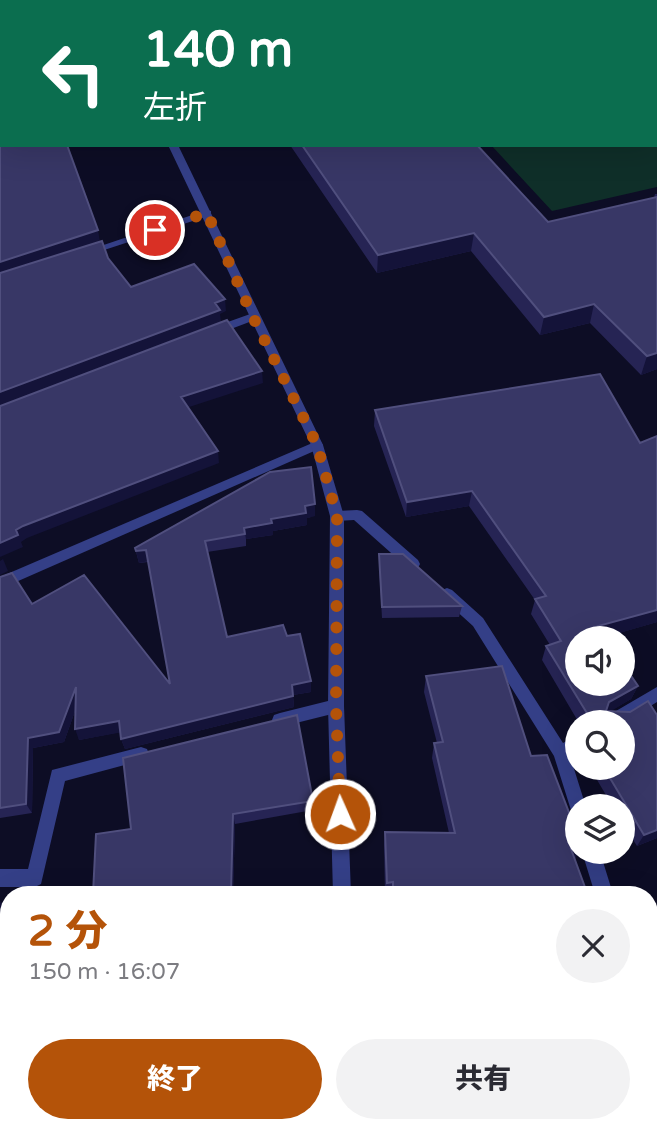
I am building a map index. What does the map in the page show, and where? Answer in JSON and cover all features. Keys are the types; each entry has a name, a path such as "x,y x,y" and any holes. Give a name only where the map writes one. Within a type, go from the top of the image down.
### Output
{"street":[{"path":"174,147 207,213 253,317 317,445 337,516 336,706 342,886"},
{"path":"78,256 207,213"},
{"path":"203,336 253,317"},
{"path":"0,583 317,445"},
{"path":"337,516 357,515 478,622 561,753 574,794"},
{"path":"632,710 656,696"},
{"path":"270,723 336,706"},
{"path":"561,753 565,750"},
{"path":"0,878 34,878 58,775 151,752"},
{"path":"595,864 602,886"}],"green space":[{"path":"493,147 657,147 657,187 552,211"}],"building":[{"path":"0,147 68,147 98,230 0,262"},
{"path":"303,147 479,147 548,222 657,197 657,353 647,356 594,304 544,317 474,233 378,255"},
{"path":"102,241 108,258 131,287 194,264 225,299 215,303 220,310 0,392 0,273"},
{"path":"227,320 262,371 181,397 218,451 23,526 16,530 18,535 0,543 0,406"},
{"path":"600,374 640,443 657,436 657,610 598,626 565,626 565,677 546,646 561,641 535,599 546,596 472,491 407,502 375,410"},
{"path":"311,467 315,504 305,506 306,513 271,519 272,523 244,528 245,534 205,541 227,637 283,625 287,636 300,634 311,681 292,685 293,696 121,739 119,721 75,729 76,687 59,732 28,738 26,804 0,808 0,577 12,573 32,604 84,575 170,684 146,550 136,551 135,548 270,472"},
{"path":"379,554 403,554 462,606 382,607"},
{"path":"502,666 531,756 547,755 565,802 565,864 576,864 585,886 393,886 393,882 387,883 385,832 455,833 434,743 443,742 426,676"},
{"path":"577,696 620,696 609,702 606,710 585,710"},
{"path":"648,701 657,715 657,830 644,835 635,820 635,794 620,794 611,780 635,780 633,710"},
{"path":"297,715 313,801 233,814 231,886 93,886 96,834 131,829 123,758"}],"route":[{"path":"155,230 207,213 253,317 317,445 337,516 336,706 340,814"}]}
